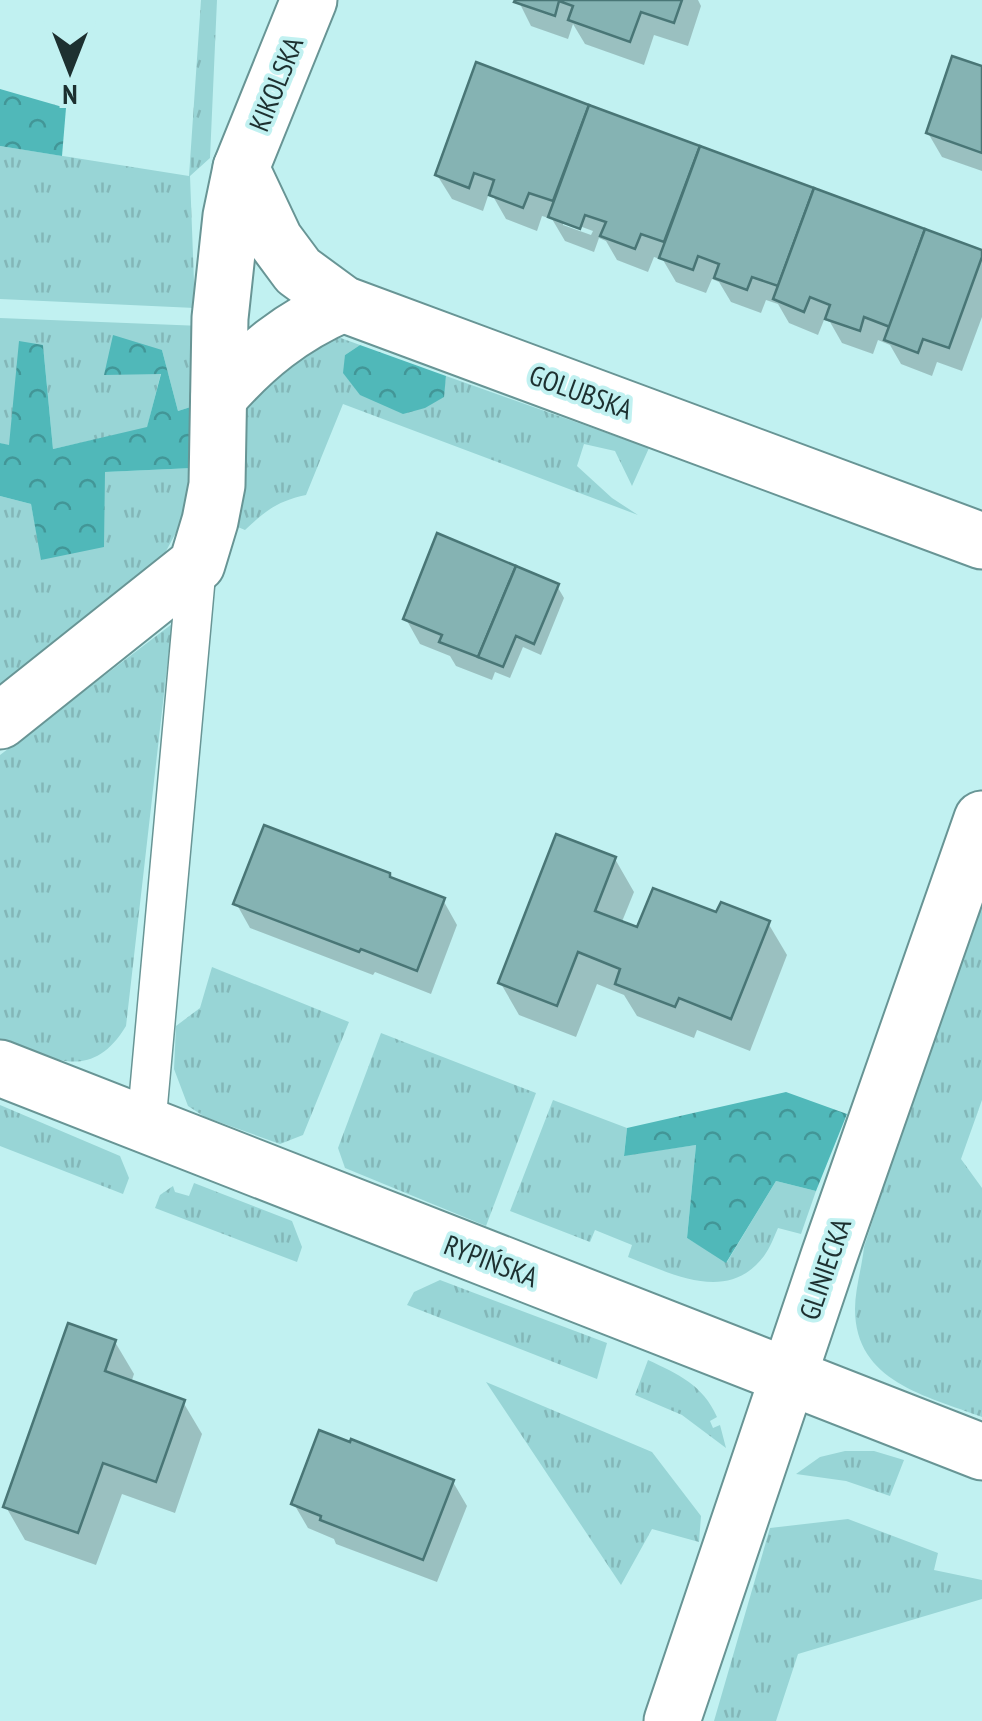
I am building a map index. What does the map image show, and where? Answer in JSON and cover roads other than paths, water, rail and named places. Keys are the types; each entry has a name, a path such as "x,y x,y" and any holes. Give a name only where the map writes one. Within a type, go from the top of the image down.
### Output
{"street":[{"name":"KIKOLSKA","path":"197,564 218,485 220,318 231,216 241,168 309,0"},
{"name":"GOLUBSKA","path":"241,168 275,240 298,271 342,304 982,541"},
{"path":"219,397 247,366 277,342 310,318 342,304"},
{"path":"0,722 197,564"},
{"name":"GLINIECKA","path":"672,1721 787,1376 982,819"},
{"name":"RYPIŃSKA","path":"0,1068 982,1452"}],"lane":[{"path":"146,1127 197,564"}]}
